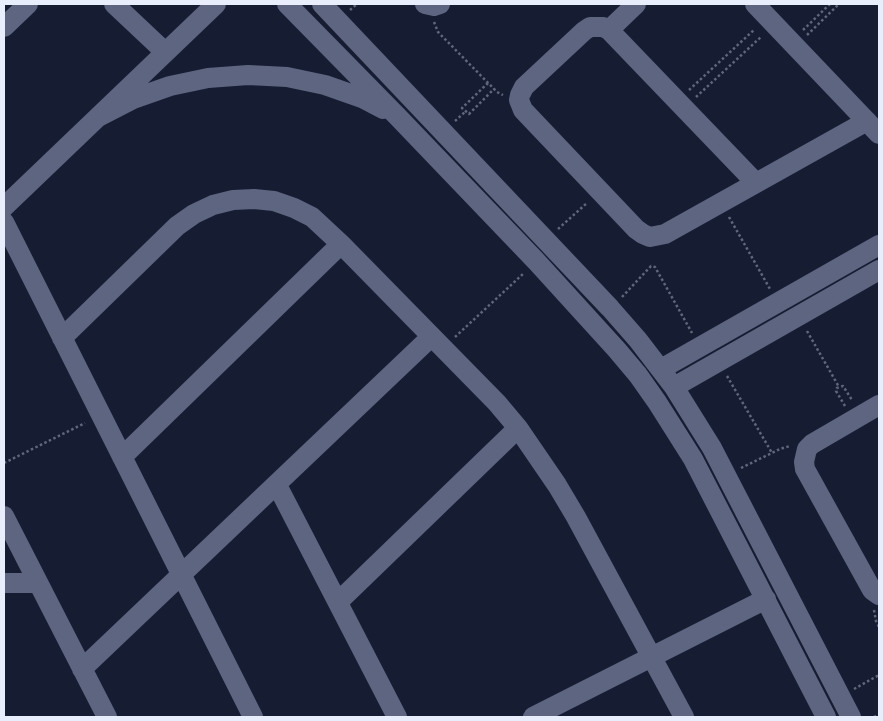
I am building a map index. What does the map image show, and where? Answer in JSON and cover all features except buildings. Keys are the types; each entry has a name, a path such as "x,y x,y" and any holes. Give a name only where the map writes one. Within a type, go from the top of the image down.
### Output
{"street":[{"path":"4,27 28,4"},
{"path":"114,4 165,52"},
{"path":"4,207 216,4"},
{"path":"287,4 398,116 536,261 638,376 676,430 693,459 826,717"},
{"path":"322,4 607,305 674,387 712,448 850,717"},
{"path":"609,30 636,4"},
{"path":"756,183 609,30 596,26 584,31 524,87 520,95 520,105 523,110 636,229 650,237 665,234 756,183 873,127 766,15"},
{"path":"98,117 133,99 170,86 208,78 248,75 287,78 325,85 362,98 398,116"},
{"path":"62,338 177,226 194,214 213,205 254,199 274,201 312,217 341,244 497,403 518,428 571,509 684,717"},
{"path":"4,222 253,717"},
{"path":"122,457 341,244"},
{"path":"660,369 879,245"},
{"path":"674,387 879,270"},
{"path":"588,318 607,305"},
{"path":"82,669 277,485 437,343"},
{"path":"879,405 812,444 807,449 804,462 805,469 872,590 879,595"},
{"path":"338,602 518,428"},
{"path":"277,485 398,717"},
{"path":"4,516 107,717"},
{"path":"4,582 38,583"},
{"path":"533,717 766,599"}],"path":[{"path":"433,4 434,21 438,32 494,89 503,95 520,95"},
{"path":"793,44 830,4"},
{"path":"793,44 839,4"},
{"path":"681,105 766,15"},
{"path":"681,105 766,15"},
{"path":"488,83 462,108 469,114 494,89"},
{"path":"546,240 600,191"},
{"path":"721,203 778,303"},
{"path":"437,343 536,261"},
{"path":"607,305 653,266 700,347"},
{"path":"799,316 839,387"},
{"path":"719,362 772,453"},
{"path":"839,387 836,390 858,418"},
{"path":"839,387 844,387 858,418"},
{"path":"4,464 101,416"},
{"path":"726,476 789,446 807,449"},
{"path":"840,697 879,675"},
{"path":"874,717 879,714"}]}
